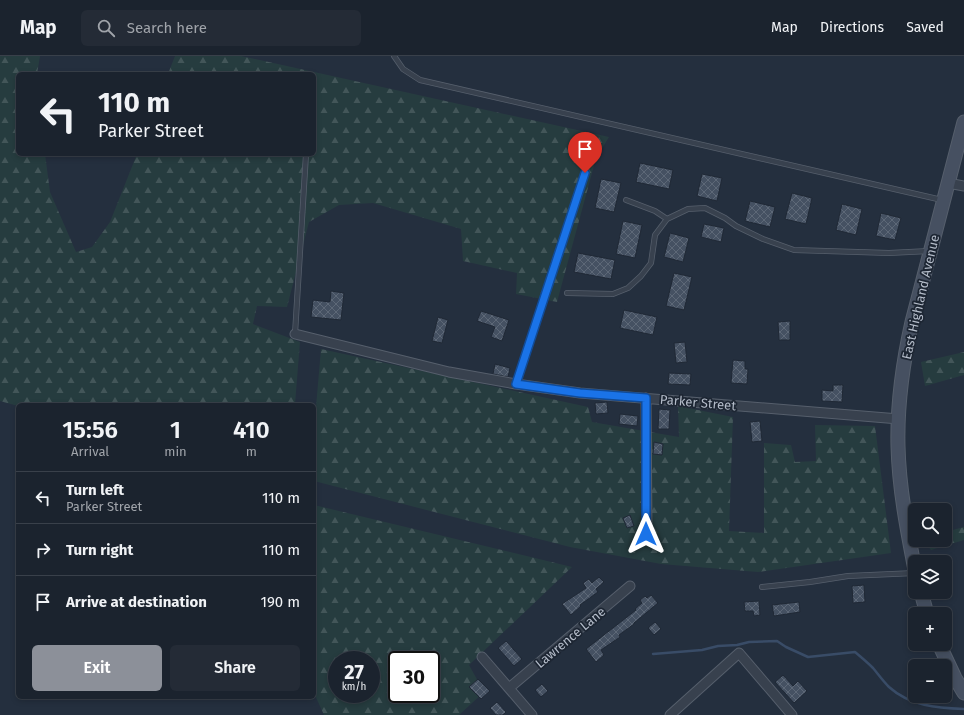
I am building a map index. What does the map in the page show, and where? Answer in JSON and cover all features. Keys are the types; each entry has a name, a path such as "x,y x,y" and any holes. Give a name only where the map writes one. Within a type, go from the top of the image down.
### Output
{"street":[{"name":"East Highland Avenue","path":"912,555 901,494 898,444 906,350 964,122"},
{"path":"948,183 964,186"},
{"name":"Parker Street","path":"295,334 449,372 516,384 580,393 899,419"},
{"path":"646,398 646,534"},
{"name":"Lawrence Lane","path":"509,688 630,586"},
{"path":"942,651 964,694"},
{"path":"670,715 739,653 792,715"},
{"path":"482,658 532,715"}],"lane":[{"path":"394,56 404,69 420,80 943,201"},
{"path":"516,384 594,144"},
{"path":"295,334 306,156"},
{"path":"626,200 655,210 667,219"},
{"path":"567,293 613,294 628,288 641,276 651,263 656,235 667,219 688,209 704,208 762,239 794,250 889,253 930,251"},
{"path":"762,587 848,576 908,572"}],"green space":[{"path":"0,56 40,56 37,72 16,72 16,156 45,156 50,192 76,252 92,247 110,222 136,156 316,156 316,73 609,137 596,158 557,302 516,294 517,273 463,261 461,229 373,203 339,205 309,222 287,307 257,306 253,324 300,342 295,403 16,403 16,405 0,401"},
{"path":"175,56 241,56 314,72 169,72"},
{"path":"321,349 588,407 592,422 679,437 678,406 733,417 729,531 764,533 764,443 791,445 795,462 816,461 815,425 875,426 891,553 758,572 661,564 570,547 316,482 316,407"},
{"path":"964,352 964,375 925,386 921,362"},
{"path":"316,505 572,567 469,665 484,692 459,715 324,715 316,697"},
{"path":"964,527 964,540 952,544 952,530"},
{"path":"929,547 941,547 931,550"}],"building":[{"path":"640,163 673,170 669,189 636,182"},
{"path":"702,174 722,178 717,201 697,196"},
{"path":"601,179 621,183 614,212 595,208"},
{"path":"792,193 812,198 806,224 785,219"},
{"path":"750,201 775,207 770,227 745,221"},
{"path":"842,204 862,209 856,235 836,230"},
{"path":"881,213 901,218 895,240 876,236"},
{"path":"623,221 642,225 635,258 616,254"},
{"path":"704,224 724,228 721,242 701,237"},
{"path":"670,233 689,238 683,262 664,257"},
{"path":"578,253 615,260 611,279 574,272"},
{"path":"674,273 692,277 684,310 666,306"},
{"path":"331,291 344,293 341,320 311,317 313,300 330,302"},
{"path":"624,310 657,317 653,335 620,328"},
{"path":"481,311 509,320 502,341 491,337 495,327 477,321"},
{"path":"438,317 448,320 442,343 432,341"},
{"path":"790,321 790,340 779,340 778,322"},
{"path":"685,342 687,362 676,363 674,343"},
{"path":"733,360 745,361 745,369 748,369 747,384 731,383"},
{"path":"495,364 510,368 508,377 493,374"},
{"path":"669,373 691,374 690,385 668,384"},
{"path":"833,385 843,385 842,402 822,401 822,390 833,391"},
{"path":"607,402 608,413 596,414 595,403"},
{"path":"659,409 670,410 669,429 658,429"},
{"path":"620,414 638,416 637,426 619,424"},
{"path":"760,421 762,441 752,442 750,422"},
{"path":"654,442 663,444 662,455 653,454"},
{"path":"630,515 634,526 627,528 623,518"},
{"path":"599,577 604,582 596,589 598,592 580,605 581,606 571,615 562,604 586,588 583,583 589,579 592,583"},
{"path":"864,585 865,602 853,603 852,586"},
{"path":"651,595 658,603 619,635 620,637 601,650 604,655 596,662 586,649 636,610 635,609 642,603 640,600 645,596 647,598"},
{"path":"759,601 760,615 754,616 753,611 745,611 744,602"},
{"path":"799,602 800,612 774,616 772,605"},
{"path":"655,622 661,629 654,635 648,628"},
{"path":"506,641 522,659 514,666 498,648"},
{"path":"783,675 793,686 798,681 807,691 794,703 775,682"},
{"path":"478,679 490,691 481,699 469,687"},
{"path":"542,684 548,691 541,697 535,690"},
{"path":"497,702 506,712 503,715 496,715 490,708"}],"waterway":[{"path":"653,654 702,650 718,646 737,645 749,642 777,641 786,647 808,657 855,652 873,668 889,687 906,698 934,707 964,709"}],"route":[{"path":"585,173 516,384 580,393 646,398 646,534"}]}
